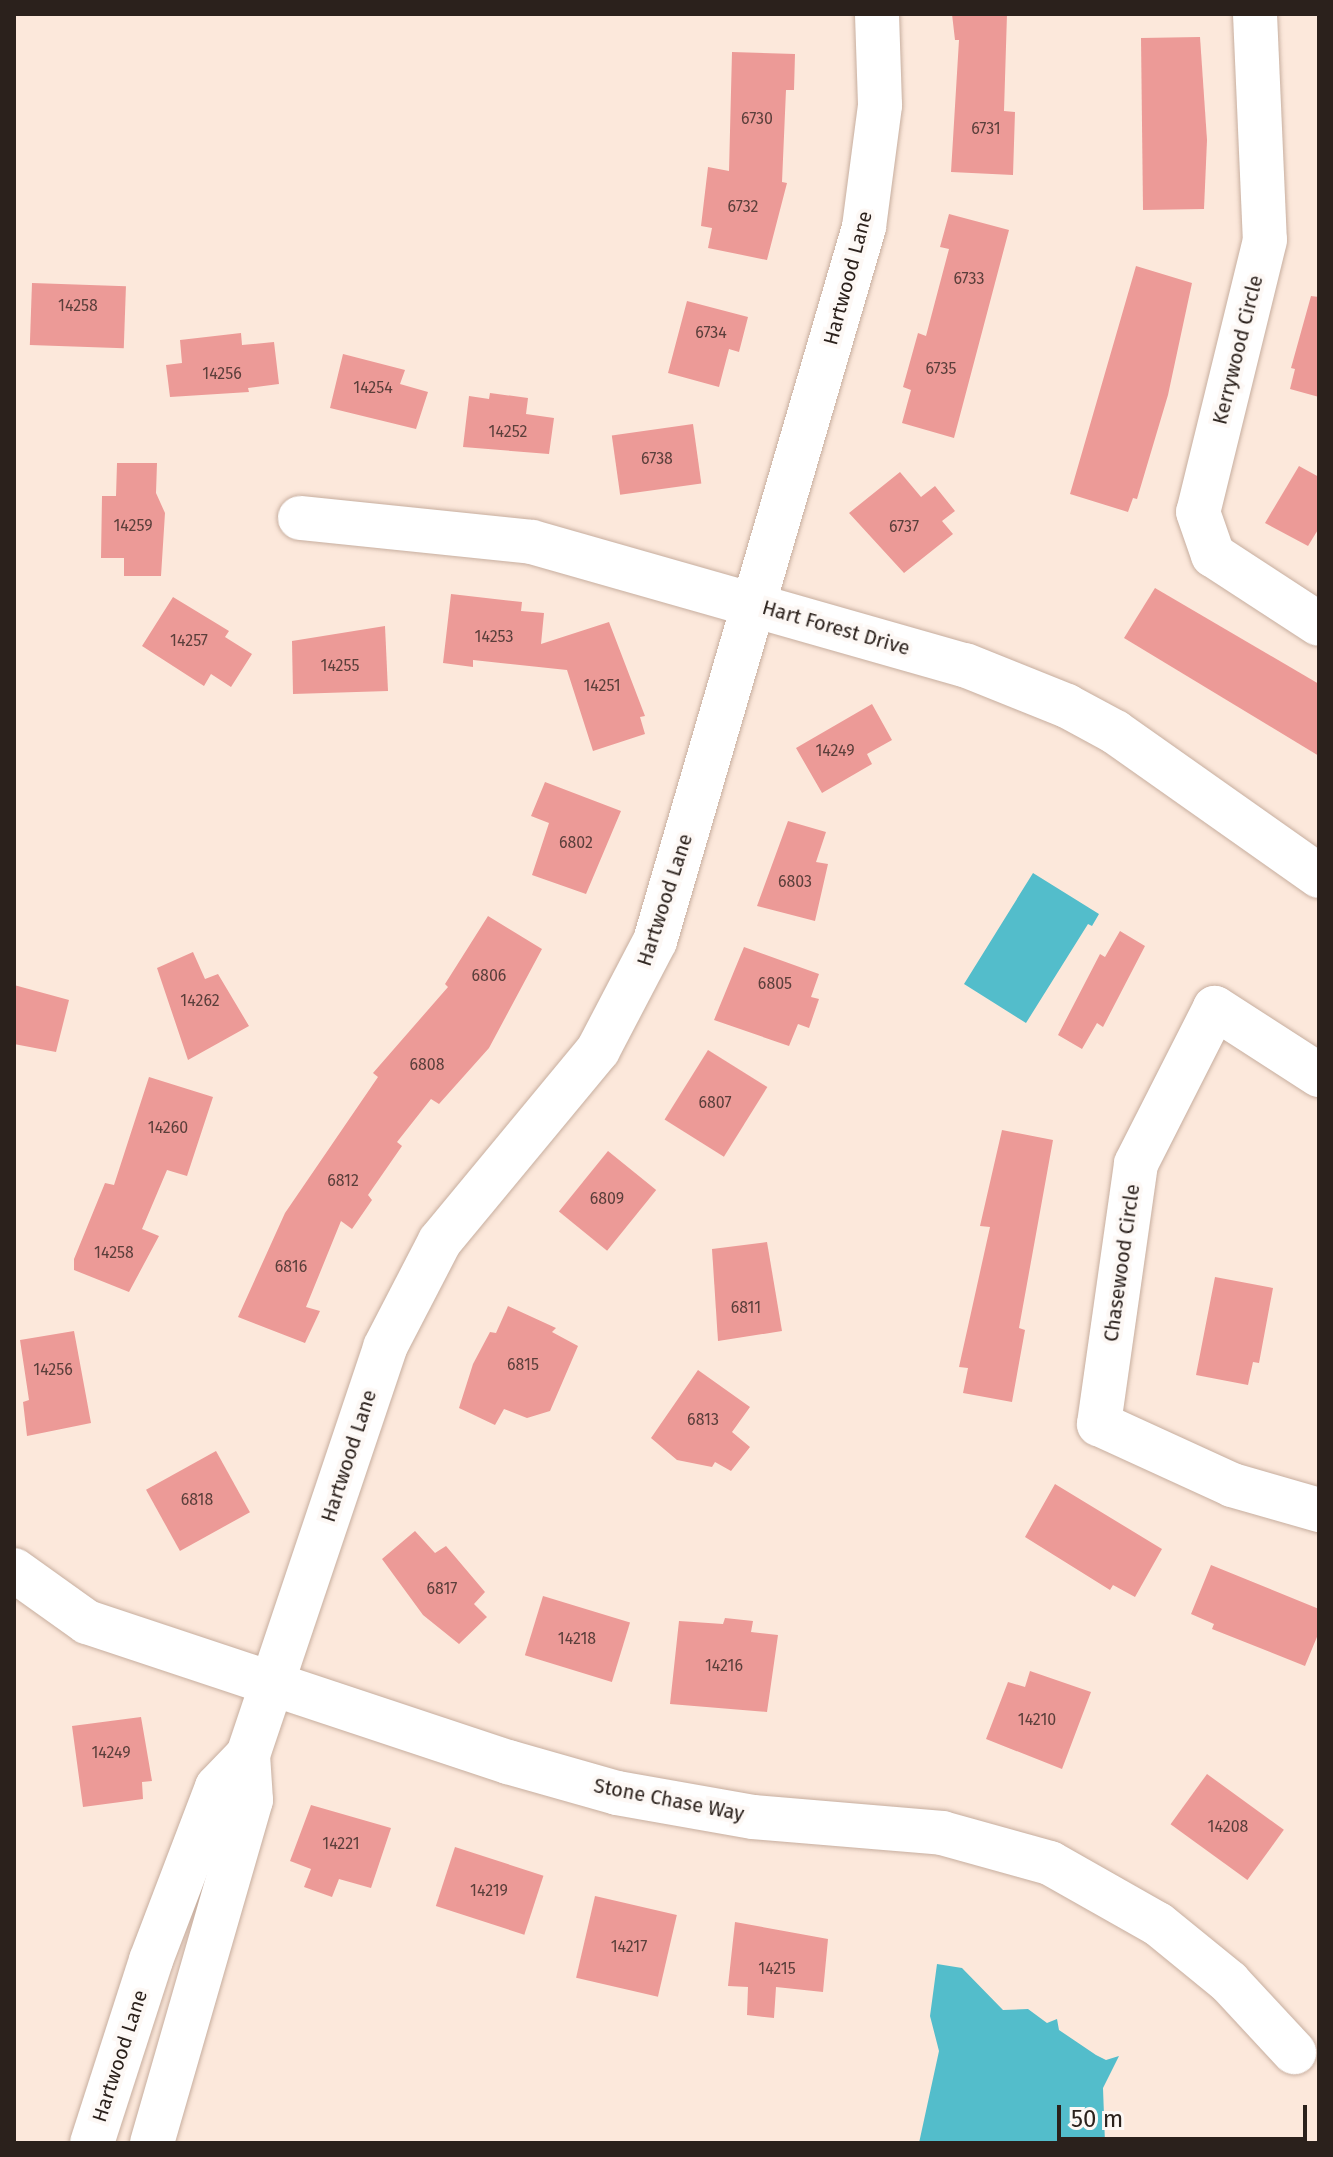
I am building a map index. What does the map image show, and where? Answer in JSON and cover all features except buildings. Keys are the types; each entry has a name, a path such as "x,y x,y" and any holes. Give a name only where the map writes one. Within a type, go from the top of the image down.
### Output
{"street":[{"name":"Hartwood Lane","path":"152,2143 251,1800 248,1755 385,1347 418,1280 466,1206 562,1098 598,1050 646,962 756,604 864,227 880,105 877,14"},
{"name":"Kerrywood Circle","path":"1255,14 1265,240 1198,512 1213,555 1319,624"},
{"name":"Hart Forest Drive","path":"300,518 532,542 965,665 1067,706 1178,775 1319,876"},
{"name":"Chasewood Circle","path":"1319,1075 1215,1008 1136,1164 1099,1424 1232,1485 1319,1510"},
{"name":"Stone Chase Way","path":"14,1570 87,1622 272,1685 617,1793 753,1817 942,1833 1050,1863 1158,1924 1229,1982 1294,2052"},
{"name":"Hartwood Lane","path":"92,2143 151,1960 217,1787 248,1755"}],"water":[{"path":"1033,873 1099,914 1092,926 1088,924 1026,1023 964,984"},
{"path":"937,1964 962,1968 1003,2010 1028,2009 1047,2023 1057,2019 1059,2030 1096,2055 1106,2060 1119,2056 1103,2088 1105,2143 919,2143 939,2051 930,2016"}]}
